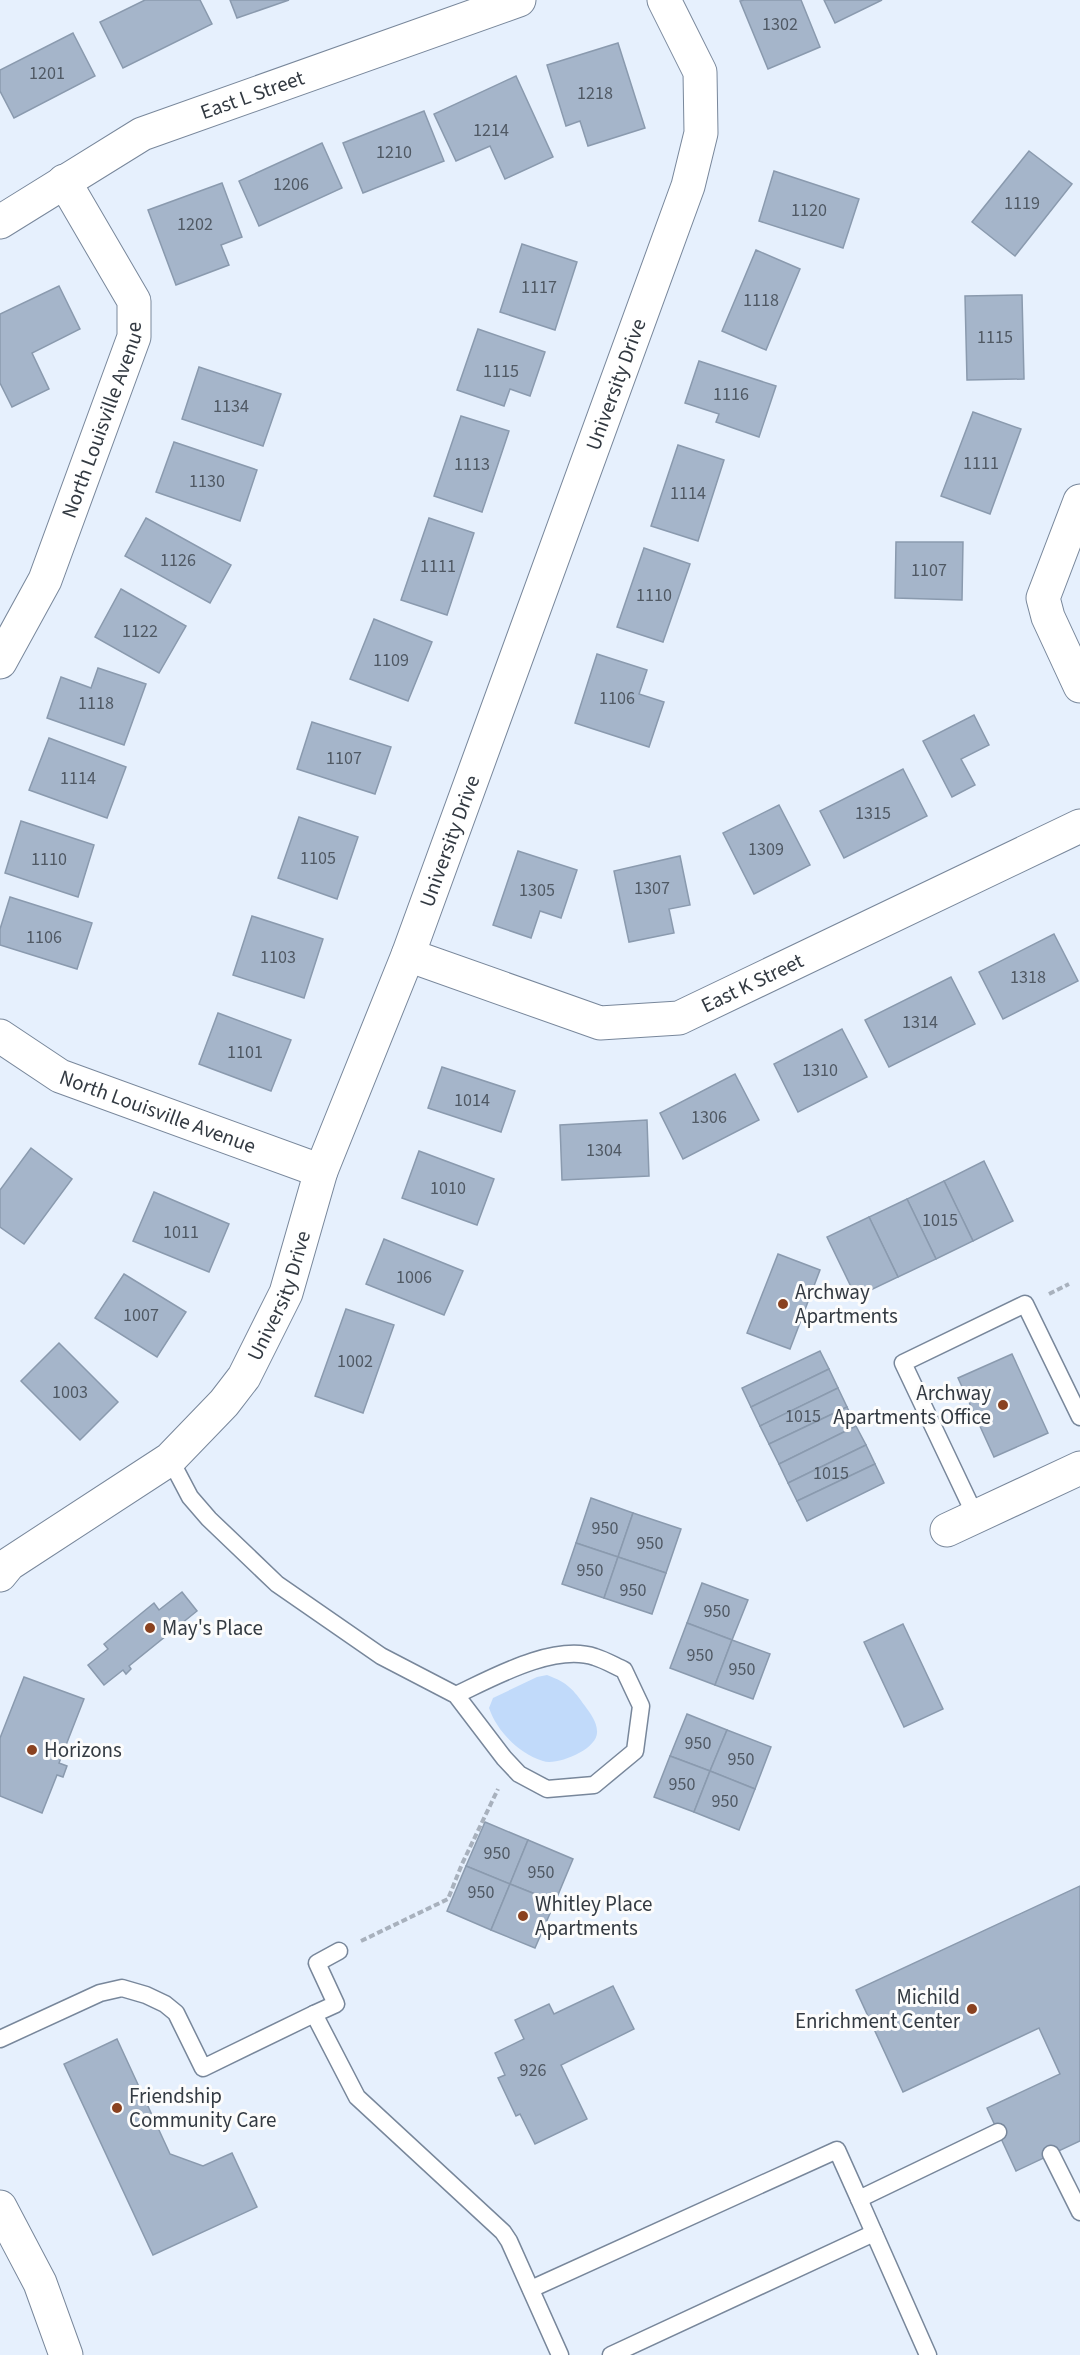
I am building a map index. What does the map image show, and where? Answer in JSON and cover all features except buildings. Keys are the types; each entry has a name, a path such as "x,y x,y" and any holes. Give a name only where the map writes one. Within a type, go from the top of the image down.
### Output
{"street":[{"name":"East L Street","path":"0,222 142,134 519,0"},
{"name":"University Drive","path":"0,1575 9,1564 170,1459 224,1403 244,1377 286,1293 321,1171 408,956 688,186 701,133 700,72 664,0"},
{"name":"North Louisville Avenue","path":"0,662 45,580 134,337 134,301 64,181"},
{"path":"1080,501 1043,598 1048,617 1080,686"},
{"name":"East K Street","path":"408,956 600,1023 679,1018 1080,826"},
{"name":"North Louisville Avenue","path":"0,1036 60,1076 321,1171"},
{"path":"947,1530 1080,1468"},
{"path":"0,2207 40,2283 66,2355"}],"lane":[{"path":"976,1516 903,1363 1024,1304 1080,1417"},
{"path":"170,1459 190,1497 209,1519 277,1584 381,1656 456,1695 519,1774 547,1789 594,1785 608,1776 635,1751 641,1706 624,1670 593,1656 551,1655 509,1670 456,1695"},
{"path":"0,2040 100,1993 122,1988 146,1995 165,2004 176,2013 203,2068 336,2004 317,1963 339,1951"},
{"path":"314,2014 357,2097 503,2232 560,2355"},
{"path":"859,2199 998,2132"},
{"path":"531,2289 837,2150 928,2355"},
{"path":"1052,2154 1080,2212"},
{"path":"611,2355 874,2232"}],"path":[{"path":"339,1951 448,1899 462,1864 510,1765"}],"shaded area":[{"path":"547,1675 573,1691 593,1718 597,1731 596,1738 584,1750 576,1755 549,1762 525,1753 517,1747 497,1725 489,1708 493,1698 537,1677"}],"place":[{"name":"Archway Apartments","path":"783,1304"},
{"name":"Archway Apartments Office","path":"1003,1405"},
{"name":"May's Place","path":"150,1628"},
{"name":"Horizons","path":"32,1750"},
{"name":"Whitley Place Apartments","path":"523,1916"},
{"name":"Michild Enrichment Center","path":"972,2009"},
{"name":"Friendship Community Care","path":"117,2108"}]}
